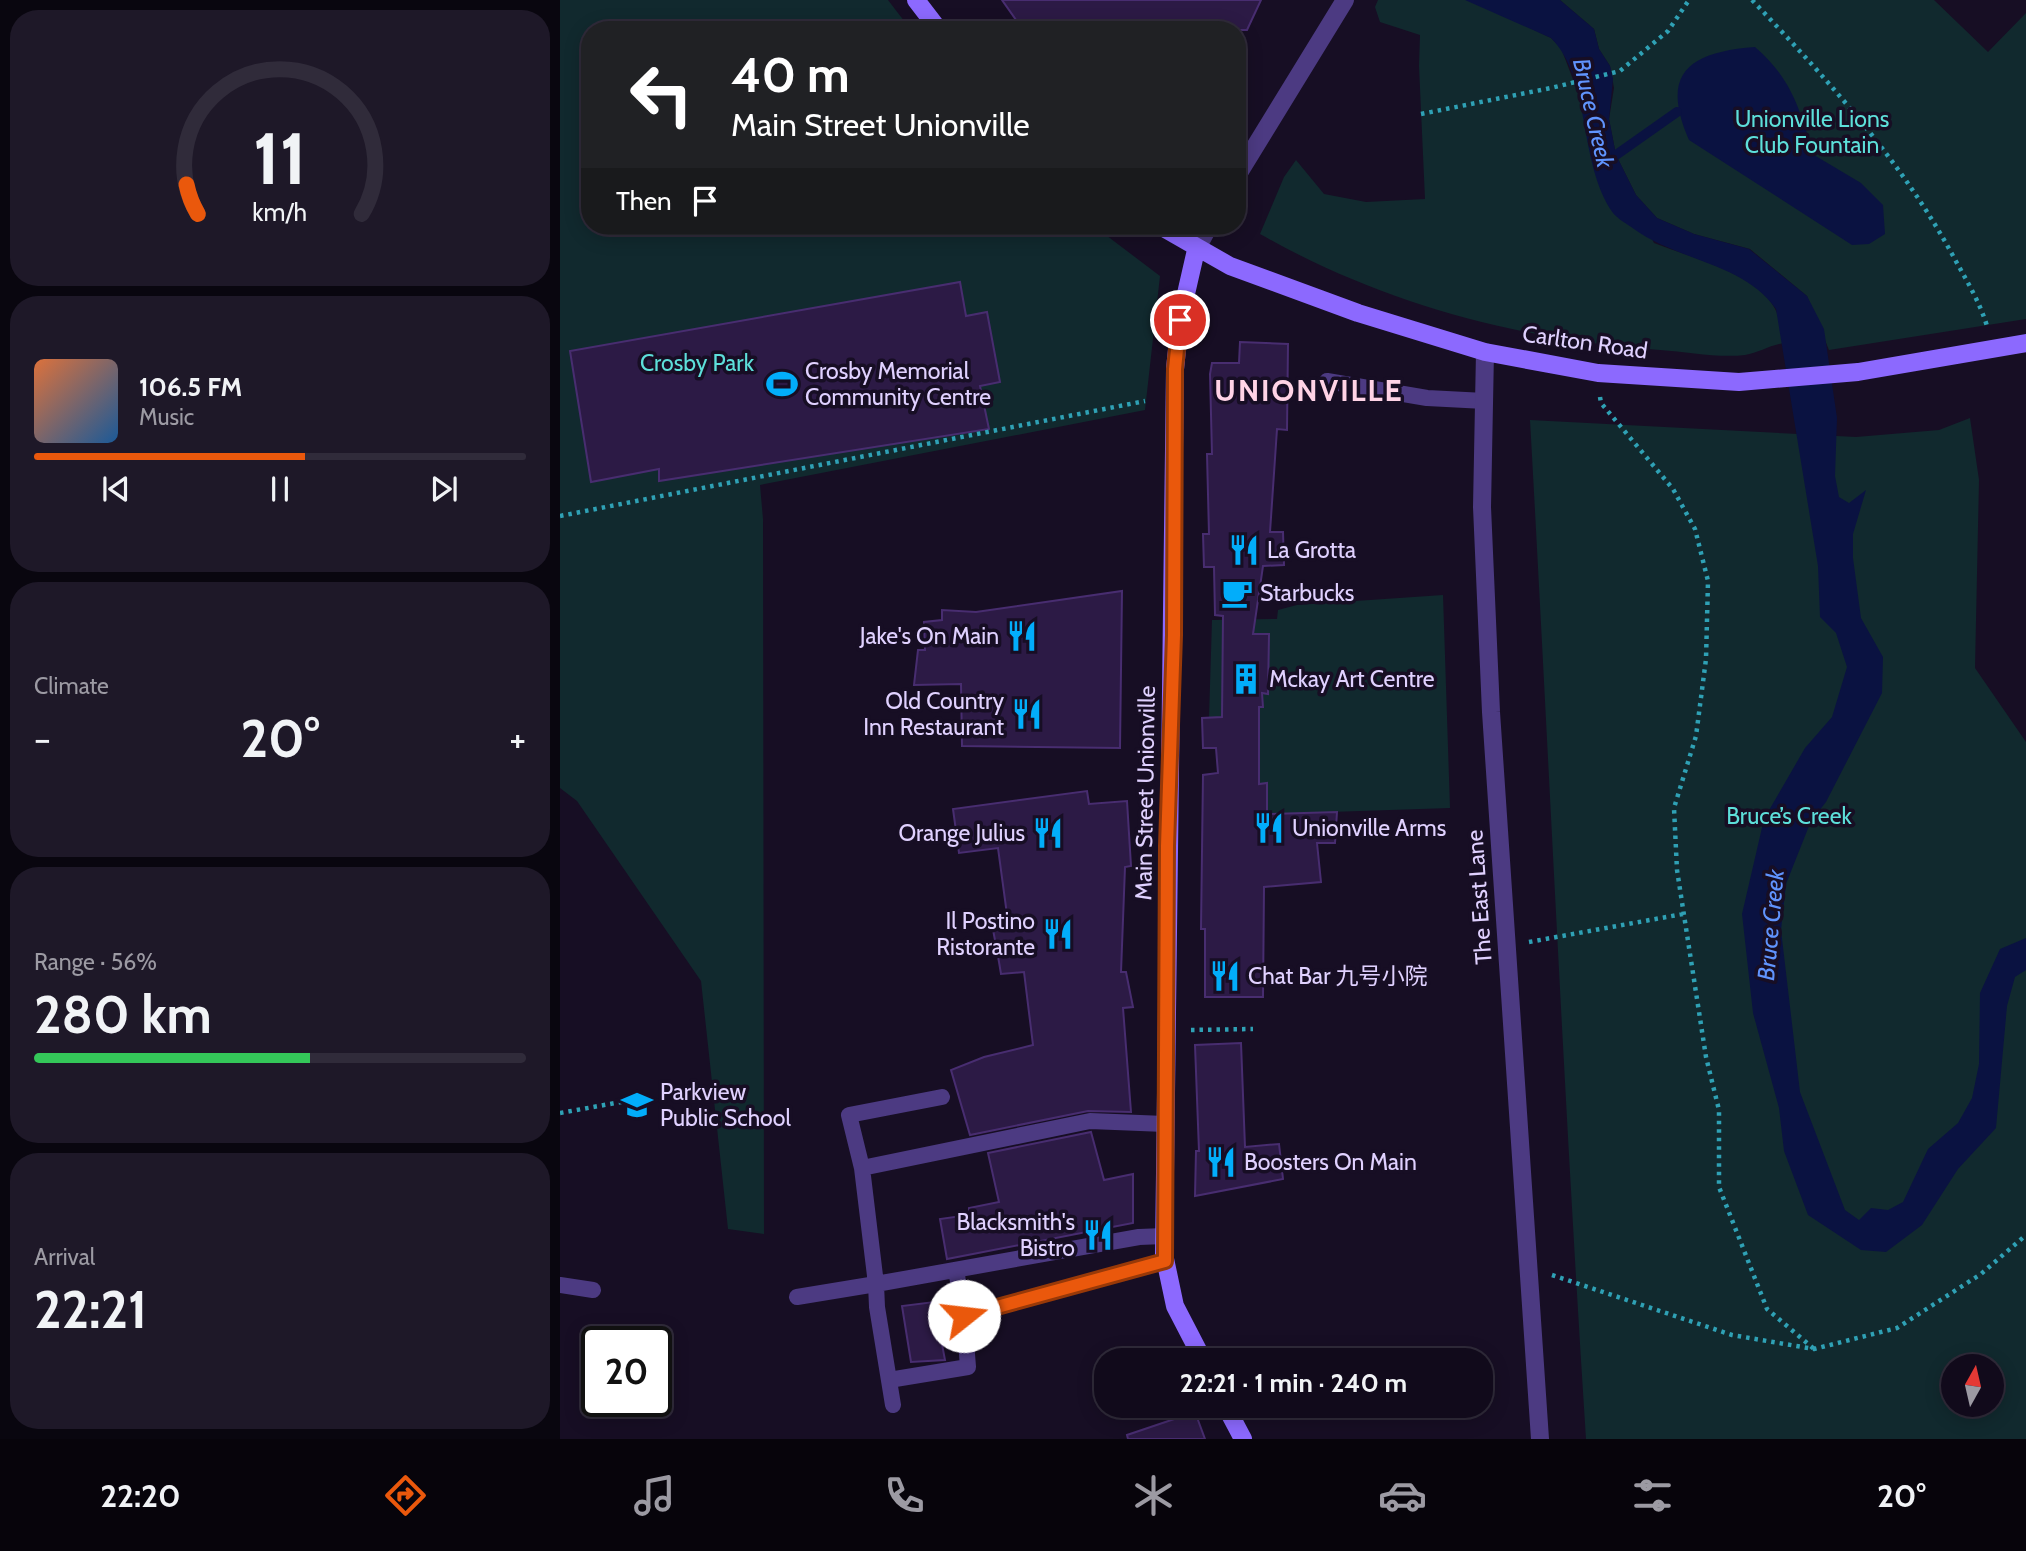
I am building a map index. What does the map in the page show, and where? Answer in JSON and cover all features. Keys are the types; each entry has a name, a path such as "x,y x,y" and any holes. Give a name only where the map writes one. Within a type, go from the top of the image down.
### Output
{"main road":[{"path":"916,0 932,21"},
{"name":"Carlton Road","path":"1174,235 1196,250 1230,266 1346,308 1485,352 1598,373 1740,382 1858,372 2026,343"},
{"name":"Main Street Unionville","path":"1196,250 1180,320 1175,369 1164,1236 1165,1261 1175,1306 1197,1348"},
{"path":"1232,1418 1242,1439"}],"street":[{"path":"1246,161 1308,55 1345,0"},
{"name":"Main Street Unionville","path":"1196,250 1204,235"},
{"name":"The East Lane","path":"1485,352 1482,507 1507,946 1540,1439"}],"lane":[{"path":"1326,381 1427,398 1485,401"},
{"path":"893,1405 877,1307 862,1168 849,1115 942,1097"},
{"path":"862,1168 1090,1121 1165,1124"},
{"path":"797,1297 1139,1237 1164,1236"},
{"path":"964,1316 1165,1261"},
{"path":"889,1380 968,1367 964,1316 956,1270"},
{"path":"560,1285 593,1290"}],"path":[{"path":"1421,114 1620,71 1668,31 1689,0"},
{"path":"1752,0 1834,86 1931,216 1980,305 1994,348"},
{"path":"1598,373 1601,403 1673,489 1695,529 1708,581 1706,659 1696,736 1674,808 1677,870 1683,914 1706,1057 1719,1110 1719,1187 1767,1309 1814,1349"},
{"path":"560,516 1145,401"},
{"path":"1507,946 1683,914"},
{"path":"1191,1030 1252,1029"},
{"path":"560,1113 632,1101"},
{"path":"1528,1267 1732,1335 1814,1349 1897,1328 1981,1274 2026,1235"}],"green space":[{"name":"Crosby Park","path":"560,0 888,0 904,21 581,21 581,235 1106,235 1160,276 1145,410 760,485 763,519 764,1234 728,1229 701,981 577,801 560,788"},
{"path":"1378,0 1540,0 1509,18 1551,38 1561,48 1577,90 1654,243 1720,268 1752,285 1765,295 1774,307 1786,343 1735,356 1556,338 1504,327 1404,299 1307,259 1260,234 1284,177 1296,160 1324,194 1366,202 1425,199 1420,35 1380,22 1375,7"},
{"name":"Unionville Lions Club Fountain","path":"1560,0 1934,0 1988,52 2026,13 2026,319 1829,350 1807,296 1750,249 1694,234 1657,218 1636,195 1616,155 1609,119 1614,88 1610,66 1599,49 1594,29"},
{"name":"Bruce’s Creek","path":"1970,418 1979,480 1975,668 2026,742 2026,1439 1586,1439 1530,420 1856,437 1939,430"},
{"path":"1443,595 1450,808 1267,814 1267,783 1259,784 1259,716 1209,718 1212,620 1277,619 1278,610 1297,605"}],"water":[{"name":"Bruce Creek","path":"1465,0 1560,0 1594,29 1599,49 1610,66 1613,79 1609,119 1616,155 1636,195 1657,218 1694,234 1749,249 1807,296 1824,329 1837,418 1835,476 1839,497 1849,503 1866,490 1853,534 1853,558 1861,618 1883,657 1882,693 1826,802 1811,821 1786,884 1781,930 1800,1092 1845,1210 1859,1220 1871,1208 1888,1210 1903,1202 1928,1149 1958,1123 1972,1098 1979,1064 1980,993 2000,949 2026,938 2026,970 2015,977 2007,1006 1996,1128 1958,1169 1922,1225 1886,1252 1861,1250 1808,1215 1784,1151 1779,1108 1753,1013 1742,914 1764,819 1805,748 1832,717 1847,667 1836,633 1820,617 1818,566 1776,309 1763,294 1747,282 1651,240 1615,215 1602,192 1594,169 1573,75 1564,55 1551,38"},
{"path":"1755,47 1778,71 1793,96 1814,155 1861,183 1883,205 1885,234 1869,244 1852,245 1689,140 1678,98 1679,83 1686,71 1697,61 1712,54"}],"building":[{"path":"1002,0 1261,0 1247,30 1246,21 1017,21"},
{"name":"Crosby Memorial Community Centre","path":"960,282 966,316 987,312 1000,382 980,386 989,429 659,481 659,469 591,482 570,351"},
{"path":"1240,342 1288,344 1287,430 1277,429 1270,532 1283,532 1284,565 1263,566 1253,634 1269,634 1268,694 1262,693 1263,707 1259,707 1259,784 1267,783 1267,814 1337,812 1335,843 1317,843 1321,882 1264,887 1263,997 1205,997 1205,929 1201,929 1203,775 1218,773 1216,748 1203,748 1202,718 1222,717 1223,616 1215,615 1214,567 1204,567 1203,534 1209,534 1207,454 1212,454 1210,374 1212,363 1239,363"},
{"name":"Jake's On Main","path":"1122,591 1120,748 962,746 961,684 914,685 918,650 925,650 924,622 942,620 942,610 976,612"},
{"path":"1087,791 1089,804 1127,801 1131,866 1125,867 1121,972 1126,972 1133,1007 1123,1008 1131,1112 1088,1111 970,1135 951,1070 984,1057 1033,1045 1024,972 1001,974 992,924 1008,922 998,848 959,853 953,809"},
{"path":"1241,1043 1245,1147 1279,1144 1283,1179 1195,1196 1196,1151 1199,1151 1195,1045"},
{"path":"1091,1132 1104,1180 1133,1174 1133,1223 947,1259 940,1219 969,1215 969,1208 999,1202 988,1153"},
{"path":"934,1302 945,1360 911,1362 902,1306"},
{"path":"1177,1418 1197,1418 1205,1439 1128,1439 1127,1435"}],"waterway":[{"name":"Bruce Creek","path":"1616,155 1677,112"}],"place":[{"name":"Crosby Memorial Community Centre","path":"782,384"},
{"name":"La Grotta","path":"1244,550"},
{"name":"Starbucks","path":"1237,593"},
{"name":"Jake's On Main","path":"1022,636"},
{"name":"Mckay Art Centre","path":"1246,679"},
{"name":"Old Country Inn Restaurant","path":"1027,714"},
{"name":"Unionville Arms","path":"1269,828"},
{"name":"Orange Julius","path":"1048,833"},
{"name":"Il Postino Ristorante","path":"1058,934"},
{"name":"Chat Bar 九号小院","path":"1225,976"},
{"name":"Parkview Public School","path":"637,1105"},
{"name":"Boosters On Main","path":"1221,1162"},
{"name":"Blacksmith's Bistro","path":"1098,1235"}],"district":[{"name":"UNIONVILLE","path":"1309,391"}],"route":[{"path":"964,1316 1165,1261 1167,846 1174,635 1175,369 1180,320"}]}
